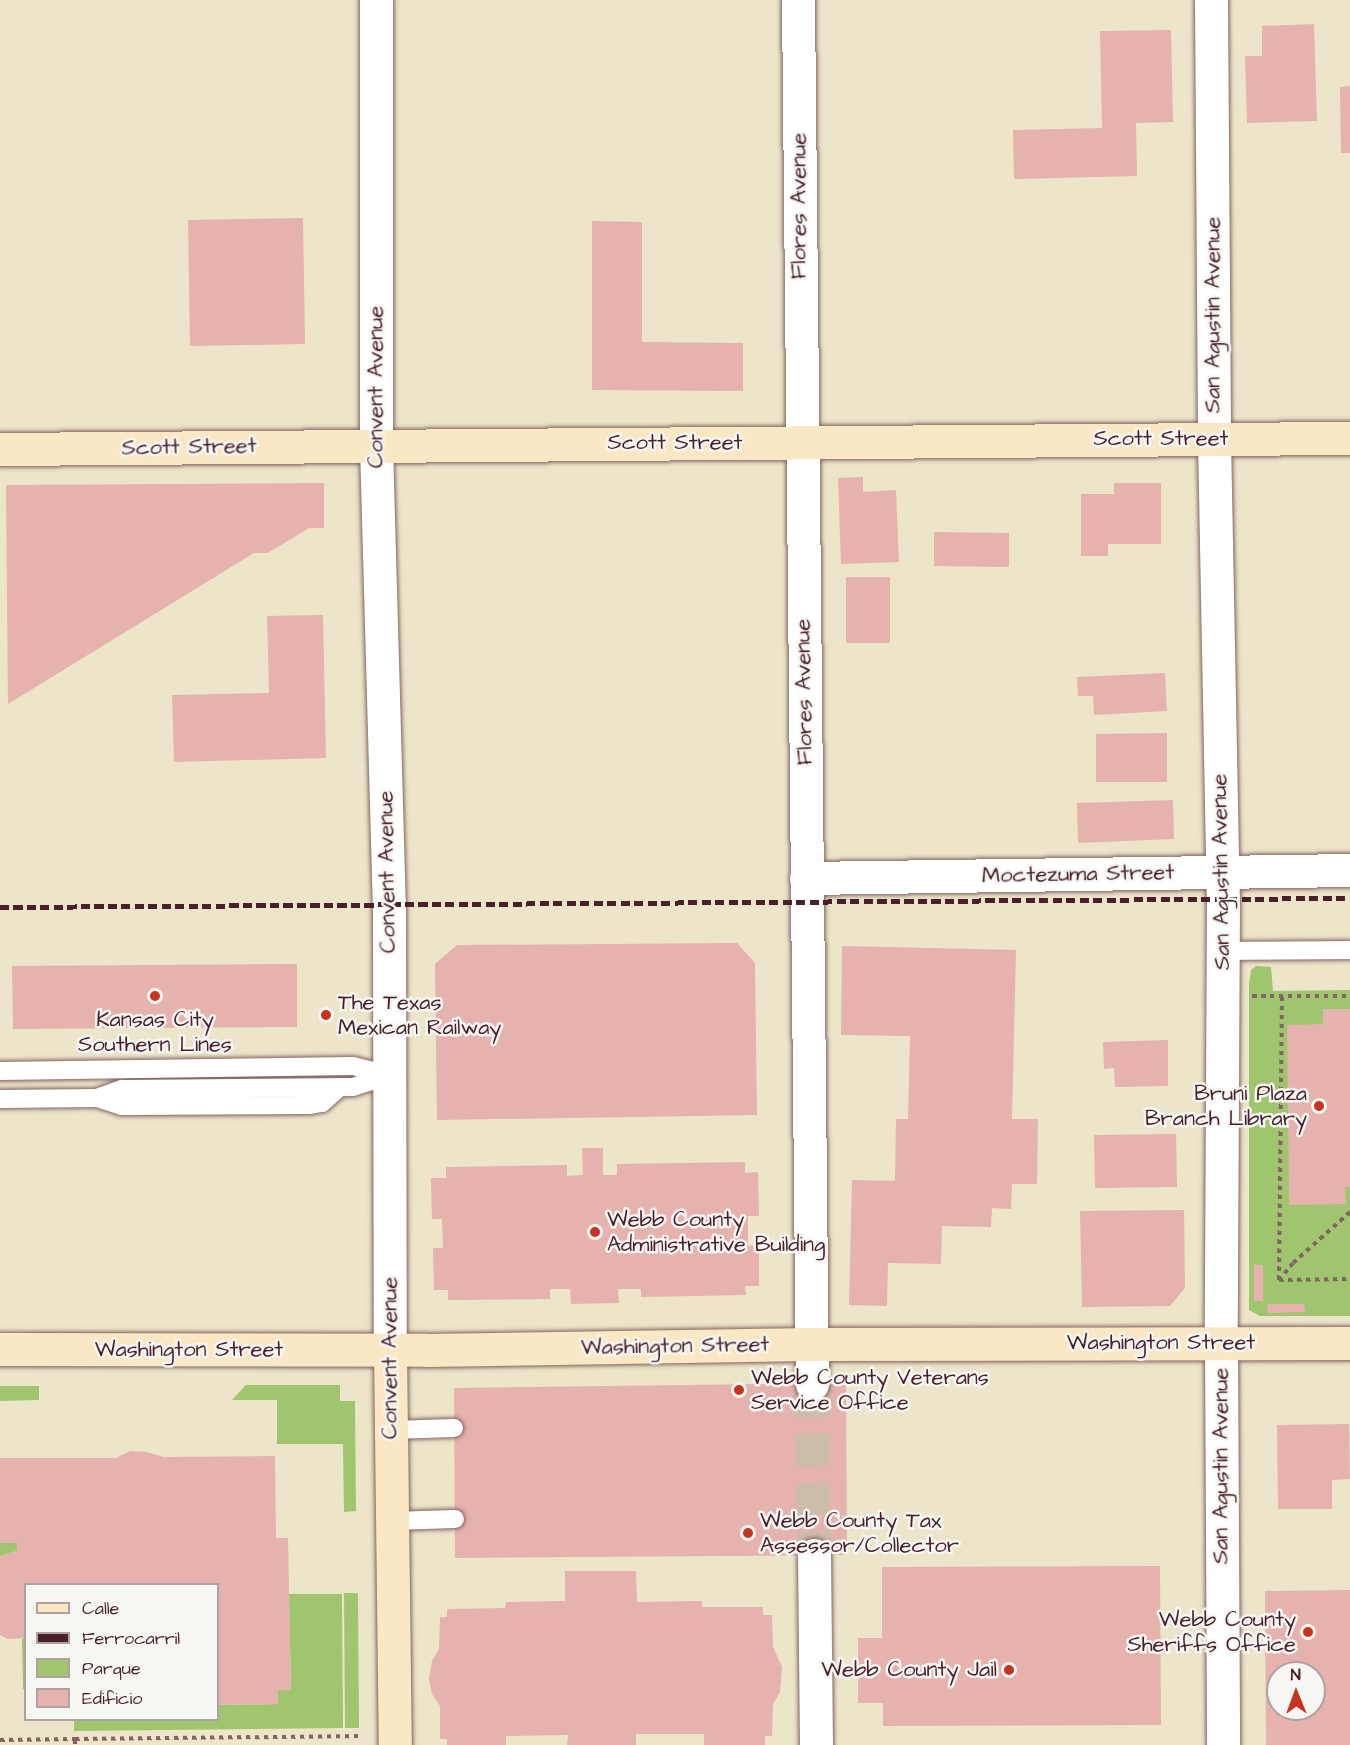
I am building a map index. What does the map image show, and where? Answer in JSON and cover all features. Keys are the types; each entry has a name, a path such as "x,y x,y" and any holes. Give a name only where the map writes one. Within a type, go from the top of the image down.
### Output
{"street":[{"name":"Convent Avenue","path":"376,0 376,446 389,904 390,1350 395,1745"},
{"name":"Flores Avenue","path":"798,0 812,1383"},
{"name":"San Agustin Avenue","path":"1210,0 1214,439 1222,872 1223,1745"},
{"name":"Scott Street","path":"0,449 1350,438"},
{"name":"Moctezuma Street","path":"806,878 1350,870"},
{"name":"Washington Street","path":"0,1349 390,1350 810,1344 1350,1343"},
{"path":"814,1555 816,1745"}],"lane":[{"path":"1222,951 1350,950"},
{"path":"0,1071 353,1066 390,1075"},
{"path":"0,1099 97,1098 122,1089 353,1087 390,1075"},
{"path":"391,1430 454,1428"},
{"path":"392,1521 455,1519"}],"path":[{"path":"1249,996 1350,996"},
{"path":"1280,1280 1281,996"},
{"path":"1280,1280 1293,1263 1350,1212"},
{"path":"1280,1280 1350,1279"},
{"path":"0,1740 363,1736"},
{"path":"75,1739 75,1745"}],"green space":[{"path":"1256,966 1271,967 1273,991 1350,990 1350,1316 1260,1316 1249,1310 1249,984 1251,970"},
{"path":"246,1385 340,1385 340,1401 355,1401 356,1511 344,1512 343,1444 277,1444 277,1400 232,1400"},
{"path":"0,1386 39,1386 39,1400 0,1401"},
{"path":"0,1543 17,1543 17,1551 0,1556"},
{"path":"344,1593 358,1593 359,1728 345,1728"},
{"path":"289,1594 342,1594 343,1728 74,1731 74,1721 219,1721 219,1705 278,1704 278,1690 291,1690"},
{"path":"24,1638 24,1689 23,1689 22,1639"}],"building":[{"path":"1314,24 1317,121 1247,123 1245,56 1262,56 1262,26"},
{"path":"1171,30 1173,122 1136,123 1137,176 1014,179 1013,130 1102,128 1100,31"},
{"path":"1350,86 1350,153 1341,153 1340,87"},
{"path":"303,218 305,344 190,346 188,220"},
{"path":"592,221 642,222 642,342 743,343 743,391 592,390"},
{"path":"863,477 863,492 896,490 899,562 841,564 838,478"},
{"path":"324,483 324,528 309,528 268,553 254,553 8,704 6,485"},
{"path":"1114,483 1161,483 1161,544 1108,544 1108,556 1081,556 1081,494 1114,494"},
{"path":"934,532 1009,533 1009,567 934,566"},
{"path":"846,577 890,577 890,643 846,643"},
{"path":"323,615 326,758 174,762 172,695 269,693 267,616"},
{"path":"1165,673 1167,711 1094,715 1093,696 1078,696 1077,677"},
{"path":"1167,733 1167,782 1096,782 1096,734"},
{"path":"1173,800 1174,839 1078,843 1077,803"},
{"path":"737,943 755,963 757,1115 437,1120 435,964 457,945"},
{"path":"842,946 1016,950 1012,1119 1038,1119 1037,1184 1012,1184 1011,1209 992,1208 991,1227 942,1226 941,1264 888,1263 887,1306 849,1305 852,1180 895,1181 896,1119 908,1119 910,1036 841,1035"},
{"name":"Kansas City Southern Lines","path":"297,964 297,1027 13,1029 12,966"},
{"name":"Bruni Plaza Branch Library","path":"1323,1009 1350,1009 1350,1187 1345,1187 1346,1204 1289,1205 1287,1025 1323,1024"},
{"path":"1168,1040 1168,1086 1115,1087 1114,1068 1104,1069 1103,1042"},
{"path":"1176,1134 1177,1187 1095,1188 1094,1135"},
{"name":"Webb County Administrative Building","path":"582,1148 603,1148 603,1175 617,1175 617,1164 745,1162 745,1173 758,1172 759,1216 748,1216 748,1246 759,1245 759,1286 745,1286 746,1295 641,1297 641,1289 618,1289 619,1303 571,1304 570,1289 550,1289 550,1299 448,1300 448,1290 434,1290 433,1248 443,1248 442,1219 432,1219 431,1178 446,1178 446,1167 567,1165 567,1176 583,1175"},
{"path":"1184,1210 1185,1288 1170,1306 1082,1307 1080,1211"},
{"path":"1254,1264 1263,1265 1263,1301 1254,1301"},
{"path":"1268,1304 1304,1304 1305,1312 1267,1313"},
{"path":"846,1383 847,1555 455,1558 454,1388"},
{"path":"1349,1424 1350,1479 1332,1480 1332,1509 1278,1509 1277,1425"},
{"path":"130,1451 147,1452 163,1457 275,1456 276,1538 288,1538 291,1690 278,1690 278,1704 219,1705 219,1583 24,1583 24,1638 8,1639 0,1635 0,1556 17,1551 17,1543 0,1543 0,1458 116,1458"},
{"name":"Webb County Jail","path":"1160,1566 1161,1725 883,1726 883,1703 858,1703 858,1638 882,1638 882,1567"},
{"path":"565,1571 636,1571 637,1602 702,1601 702,1607 763,1607 763,1615 772,1615 773,1647 782,1667 780,1692 773,1704 772,1736 765,1736 765,1745 704,1745 704,1734 636,1734 636,1745 567,1745 568,1735 506,1736 506,1745 447,1745 447,1739 440,1739 440,1706 432,1694 429,1678 432,1661 439,1649 440,1617 447,1617 447,1609 505,1608 506,1602 565,1601"},
{"name":"Webb County Sheriffs Office","path":"1350,1590 1350,1745 1266,1745 1265,1591"}],"tunnel":[{"path":"812,1384 814,1555"}],"railway":[{"path":"0,907 1350,898"}],"place":[{"name":"Kansas City Southern Lines","path":"155,996"},
{"name":"The Texas Mexican Railway","path":"326,1015"},
{"name":"Bruni Plaza Branch Library","path":"1319,1106"},
{"name":"Webb County Administrative Building","path":"595,1232"},
{"name":"Webb County Veterans Service Office","path":"739,1390"},
{"name":"Webb County Tax Assessor/Collector","path":"748,1533"},
{"name":"Webb County Sheriffs Office","path":"1308,1632"},
{"name":"Webb County Jail","path":"1009,1670"}]}
